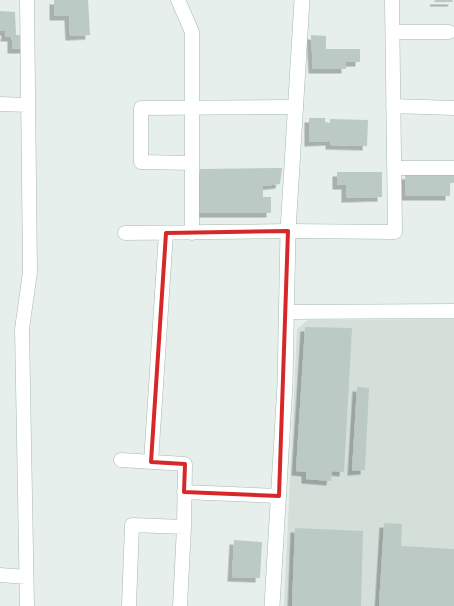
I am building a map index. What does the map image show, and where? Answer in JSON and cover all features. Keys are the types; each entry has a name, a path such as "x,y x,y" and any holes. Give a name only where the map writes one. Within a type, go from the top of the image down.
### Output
{"street":[{"path":"27,0 30,272 22,329 27,606"},
{"path":"178,0 192,32 192,232"},
{"path":"272,606 288,312 288,231 302,0"},
{"path":"125,234 288,231 394,232 392,0"},
{"path":"393,32 449,32"},
{"path":"0,104 28,105"},
{"path":"394,106 454,108"},
{"path":"192,163 141,162 141,108 296,107"},
{"path":"394,168 454,168"},
{"path":"151,462 166,233"},
{"path":"288,312 454,311"},
{"path":"121,460 185,464 180,606"},
{"path":"184,492 279,496"},
{"path":"128,606 132,525 184,527"},
{"path":"0,575 26,577"}],"highlighted area":[{"path":"288,231 279,496 184,492 185,464 151,462 166,233"}],"shaded area":[{"path":"454,319 454,606 284,606 297,329 308,320"}],"building":[{"path":"54,0 88,0 90,35 70,36 69,16 54,16"},
{"path":"435,0 452,0 453,2 434,2"},
{"path":"0,11 15,12 16,35 30,35 30,49 12,49 12,37 5,37 6,31 0,31"},
{"path":"311,35 326,36 326,49 360,49 360,62 346,62 346,69 313,69"},
{"path":"309,118 325,118 325,122 330,123 330,119 368,120 367,146 330,145 330,141 309,142"},
{"path":"282,168 280,184 263,186 263,197 271,197 271,213 198,213 200,169"},
{"path":"337,172 382,172 382,197 346,198 346,185 337,185"},
{"path":"454,174 454,183 450,183 450,196 406,196 405,175"},
{"path":"305,327 352,328 344,472 332,471 331,481 306,479 306,472 296,471"},
{"path":"357,387 369,388 365,470 352,471"},
{"path":"384,523 402,524 401,546 454,549 454,606 379,606"},
{"path":"295,528 363,531 361,606 292,606"},
{"path":"234,540 262,542 260,578 232,577"}]}
